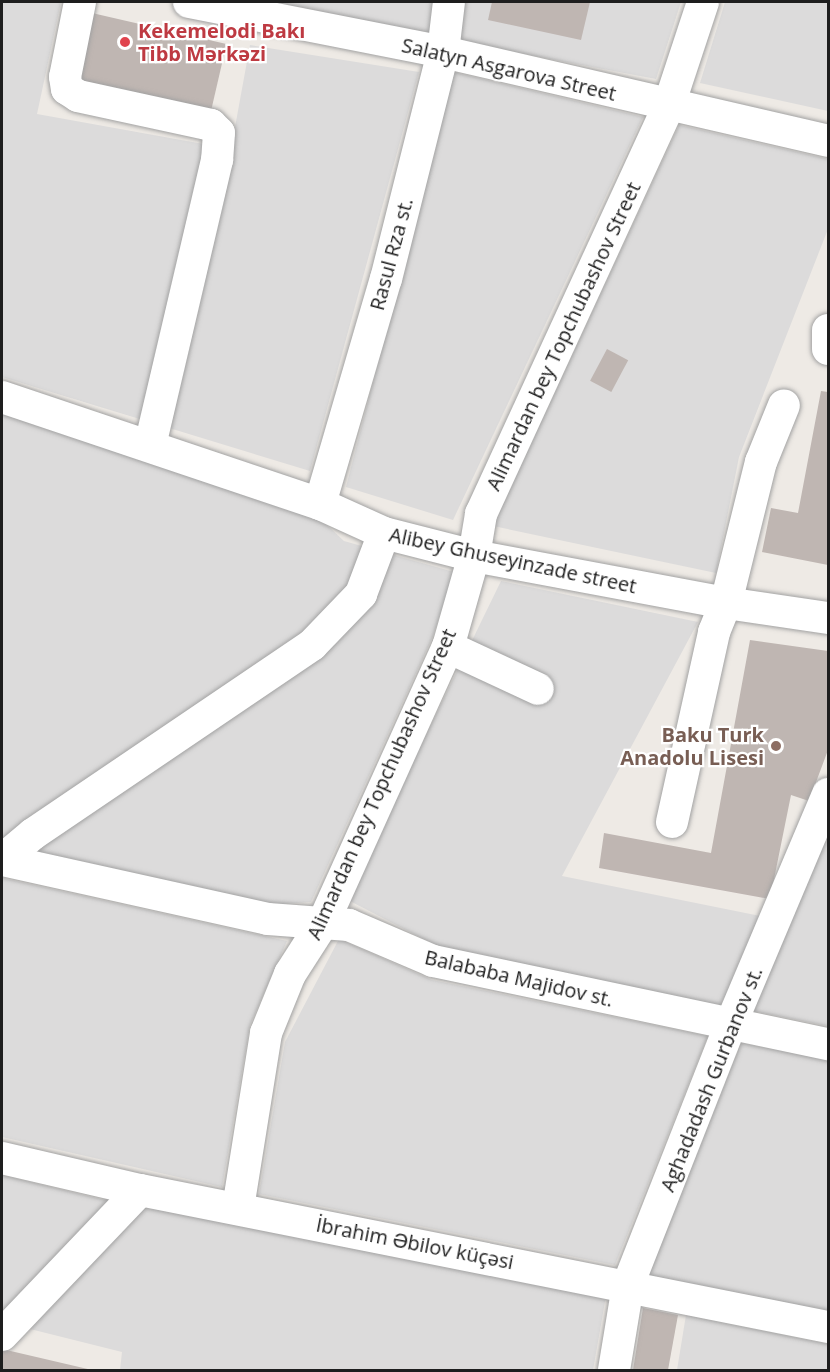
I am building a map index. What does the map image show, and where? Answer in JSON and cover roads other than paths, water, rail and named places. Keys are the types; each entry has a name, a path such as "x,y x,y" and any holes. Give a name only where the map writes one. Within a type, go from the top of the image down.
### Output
{"street":[{"path":"80,2 65,77 67,90 78,96 211,125 219,133 217,160 150,445"},
{"name":"Salatyn Asgarova Street","path":"189,2 443,52 828,141"},
{"name":"Rasul Rza st.","path":"320,504 386,279 443,52 449,2"},
{"name":"Alimardan bey Topchubashov Street","path":"238,1208 266,1034 290,974 324,921 447,647 474,556 481,514 669,105 703,2"},
{"name":"Alibey Ghuseyinzade street","path":"2,397 320,504 384,533 474,556 726,603 828,618"},
{"path":"672,822 714,632 726,603 761,462 784,405"},
{"path":"2,860 33,834 312,645 361,594 384,533"},
{"path":"447,647 538,689"},
{"name":"Aghadadash Gurbanov st.","path":"614,1371 628,1285 730,1026 828,794"},
{"name":"Balababa Majidov st.","path":"2,860 268,919 324,921 369,932 433,961 730,1026 828,1044"},
{"name":"İbrahim Əbilov küçəsi","path":"2,1158 140,1190 828,1326"},
{"path":"2,1335 140,1190"}],"place":[{"name":"Kekemelodi Bakı Tibb Mərkəzi","path":"125,42"},
{"name":"Baku Turk Anadolu Lisesi","path":"776,746"}]}
